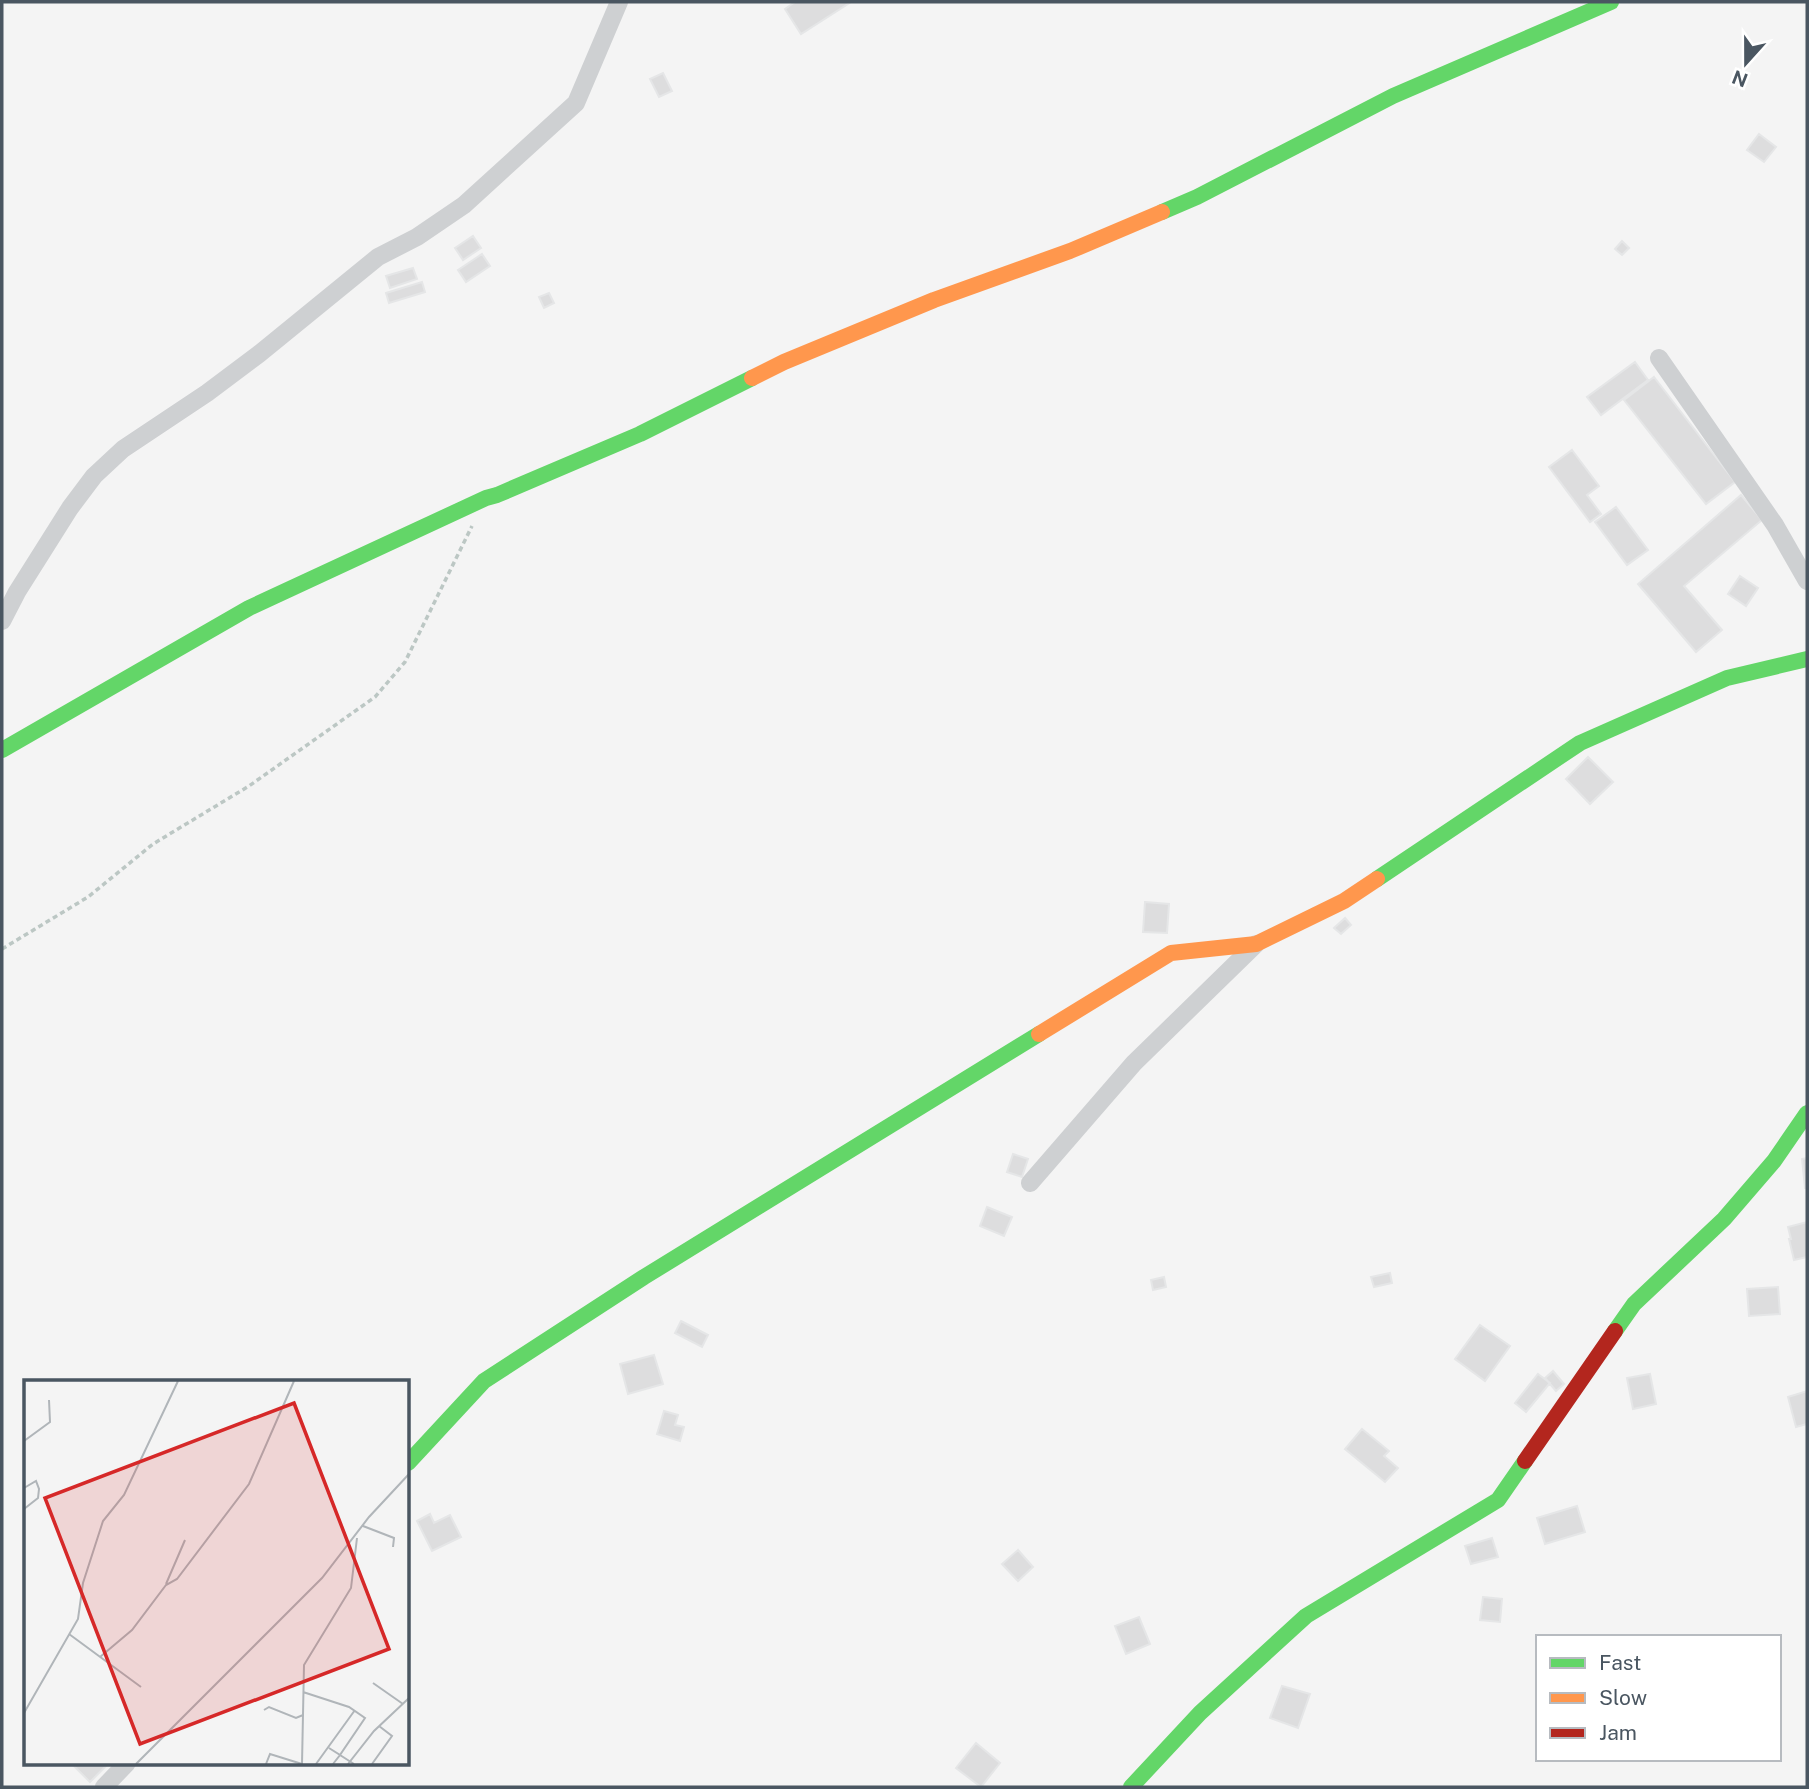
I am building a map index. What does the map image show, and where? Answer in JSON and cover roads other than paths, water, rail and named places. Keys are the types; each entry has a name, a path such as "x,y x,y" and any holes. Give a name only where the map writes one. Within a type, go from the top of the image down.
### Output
{"street":[{"path":"2,621 17,592 70,508 94,477 123,449 217,385 378,257 416,237 464,205 576,103 618,2"},
{"path":"2,750 249,608 486,498 640,434 784,362 934,300 1070,251 1198,197 1393,96 1611,2"},
{"path":"1660,358 1774,525 1807,582"},
{"path":"1030,1183 1134,1063 1256,944 1344,901 1580,743 1727,678 1807,659"},
{"path":"410,1461 484,1381 644,1277 1171,953 1256,944"},
{"path":"1131,1787 1199,1713 1306,1615 1498,1500 1634,1304 1724,1219 1774,1161 1807,1113"},
{"path":"104,1787 126,1764"}]}
